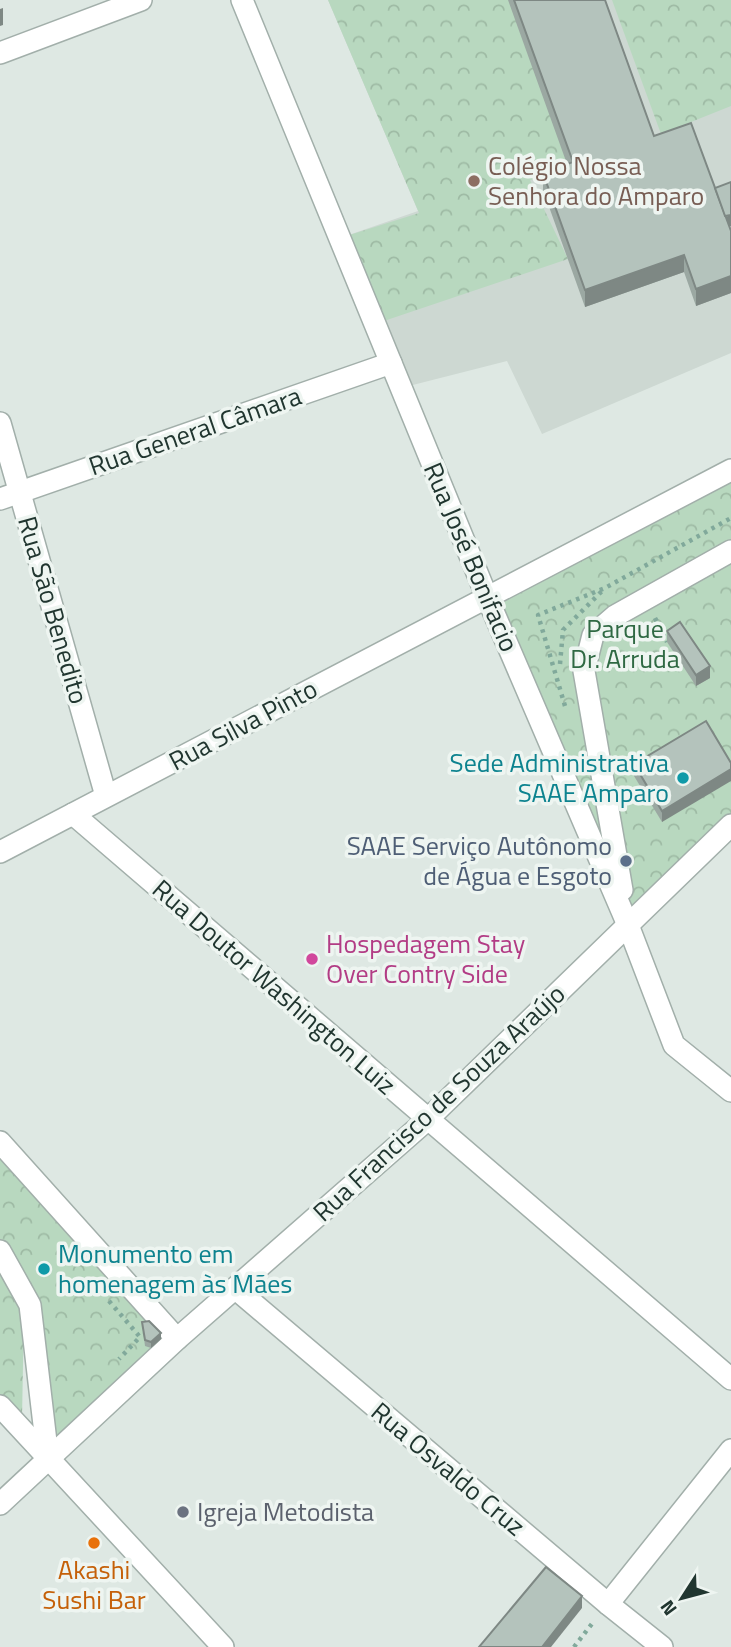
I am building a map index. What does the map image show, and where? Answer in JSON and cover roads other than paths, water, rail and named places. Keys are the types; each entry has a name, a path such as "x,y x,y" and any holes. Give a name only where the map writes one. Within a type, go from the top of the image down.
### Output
{"street":[{"path":"0,52 141,0"},
{"name":"Rua José Bonifacio","path":"242,0 486,597 628,925 674,1045 731,1091"},
{"name":"Rua General Câmara","path":"10,496 391,363"},
{"name":"Rua São Benedito","path":"0,423 10,496 106,796"},
{"name":"Rua Silva Pinto","path":"0,852 731,470"},
{"path":"628,925 584,671 593,635 615,616 731,551"},
{"name":"Rua Doutor Washington Luiz","path":"73,814 731,1380"},
{"name":"Rua Francisco de Souza Araújo","path":"0,1504 177,1339 428,1119 731,825"},
{"path":"0,1142 177,1339"},
{"path":"0,1251 30,1305 48,1459"},
{"name":"Rua Osvaldo Cruz","path":"236,1289 662,1647"},
{"path":"0,1406 223,1647"},
{"path":"608,1604 731,1450"}],"place":[{"name":"Colégio Nossa Senhora do Amparo","path":"474,181"},
{"name":"Sede Administrativa SAAE Amparo","path":"683,778"},
{"name":"SAAE Serviço Autônomo de Água e Esgoto","path":"626,861"},
{"name":"Hospedagem Stay Over Contry Side","path":"312,959"},
{"name":"Monumento em homenagem às Mães","path":"44,1269"},
{"name":"Igreja Metodista","path":"183,1512"},
{"name":"Akashi Sushi Bar","path":"94,1543"}],"park label":[{"name":"Parque Dr. Arruda","path":"625,644"}]}
